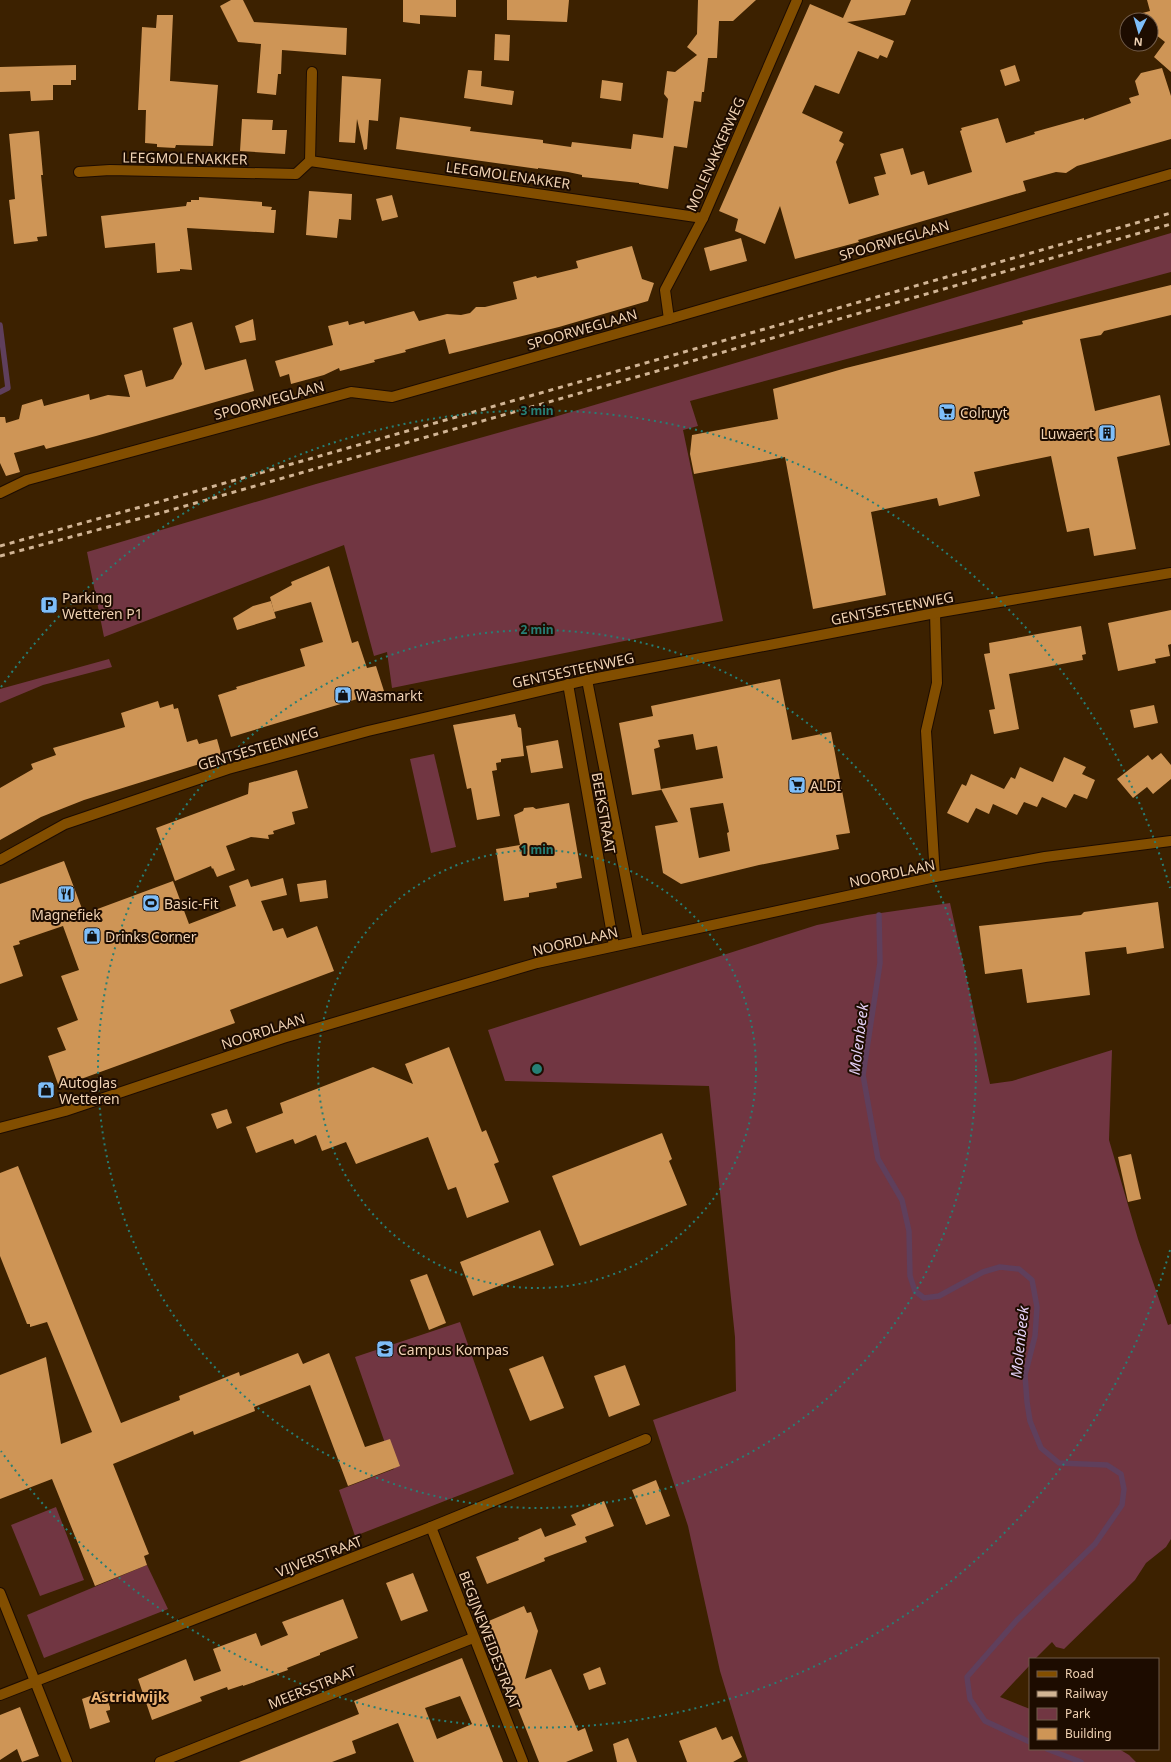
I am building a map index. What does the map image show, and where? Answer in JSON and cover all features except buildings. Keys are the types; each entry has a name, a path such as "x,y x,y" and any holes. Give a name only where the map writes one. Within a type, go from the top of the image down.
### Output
{"street":[{"name":"MOLENAKKERWEG","path":"669,319 665,290 702,218 797,0"},
{"path":"310,161 312,72"},
{"name":"LEEGMOLENAKKER","path":"79,172 110,170 296,174 310,161 702,218"},
{"name":"SPOORWEGLAAN","path":"0,493 27,480 351,392 392,398 1171,174"},
{"name":"GENTSESTEENWEG","path":"0,860 62,825 228,769 368,731 587,680 935,613 1171,573"},
{"path":"935,613 937,683 926,731 935,877"},
{"name":"BEEKSTRAAT","path":"587,680 638,941"},
{"name":"BEEKSTRAAT","path":"568,684 614,946"},
{"name":"NOORDLAAN","path":"0,1128 64,1111 298,1034 537,963 935,877 1045,857 1171,842"},
{"name":"VIJVERSTRAAT","path":"0,1695 34,1680 431,1527 646,1439"},
{"name":"BEGIJNEWEIDESTRAAT","path":"431,1527 473,1638 523,1762"},
{"path":"0,1593 67,1762"},
{"name":"MEERSSTRAAT","path":"160,1762 473,1638"}],"green space":[{"path":"1171,233 1171,272 690,401 698,426 683,430 723,621 392,688 387,652 374,656 344,545 104,637 87,552 316,484 544,420"},
{"path":"109,659 112,667 43,685 0,703 0,689"},
{"path":"434,754 456,847 431,853 410,759"},
{"path":"950,903 990,1084 1012,1081 1112,1050 1109,1140 1138,1239 1168,1325 1171,1324 1171,1539 1166,1547 1146,1563 1135,1580 1064,1649 1056,1647 1052,1642 1036,1658 1029,1658 1029,1666 1000,1697 1029,1709 1029,1750 1121,1750 1136,1762 748,1762 720,1671 688,1526 653,1420 736,1391 735,1337 709,1086 505,1081 488,1030 817,925 867,915"},
{"path":"460,1322 514,1474 355,1536 339,1490 394,1469 355,1357"},
{"path":"56,1507 84,1580 40,1596 11,1525"},
{"path":"147,1565 168,1609 44,1658 27,1615"}],"waterway":[{"path":"0,325 8,388 0,392"},
{"name":"Molenbeek","path":"879,915 880,963 863,1075 878,1159 902,1200 909,1231 910,1276 915,1291 924,1298 939,1296 983,1272 1000,1267 1019,1269 1032,1280 1037,1307 1035,1336 1025,1375 1030,1421 1041,1448 1059,1463 1107,1465 1121,1474 1124,1489 1122,1505 1095,1544 1017,1620 967,1677 970,1699 985,1721 1029,1742"},
{"name":"Molenbeek","path":"1050,1750 1081,1762"}],"railway":[{"path":"0,546 1171,213"},
{"path":"0,556 164,512 1171,224"}],"place":[{"name":"Colruyt","path":"947,412"},
{"name":"Luwaert","path":"1107,433"},
{"name":"Parking Wetteren P1","path":"49,605"},
{"name":"Wasmarkt","path":"343,695"},
{"name":"ALDI","path":"797,785"},
{"name":"Magnefiek","path":"66,894"},
{"name":"Basic-Fit","path":"151,903"},
{"name":"Drinks Corner","path":"92,936"},
{"name":"Autoglas Wetteren","path":"46,1090"},
{"name":"Campus Kompas","path":"385,1349"}],"district":[{"name":"Astridwijk","path":"129,1696"}]}
